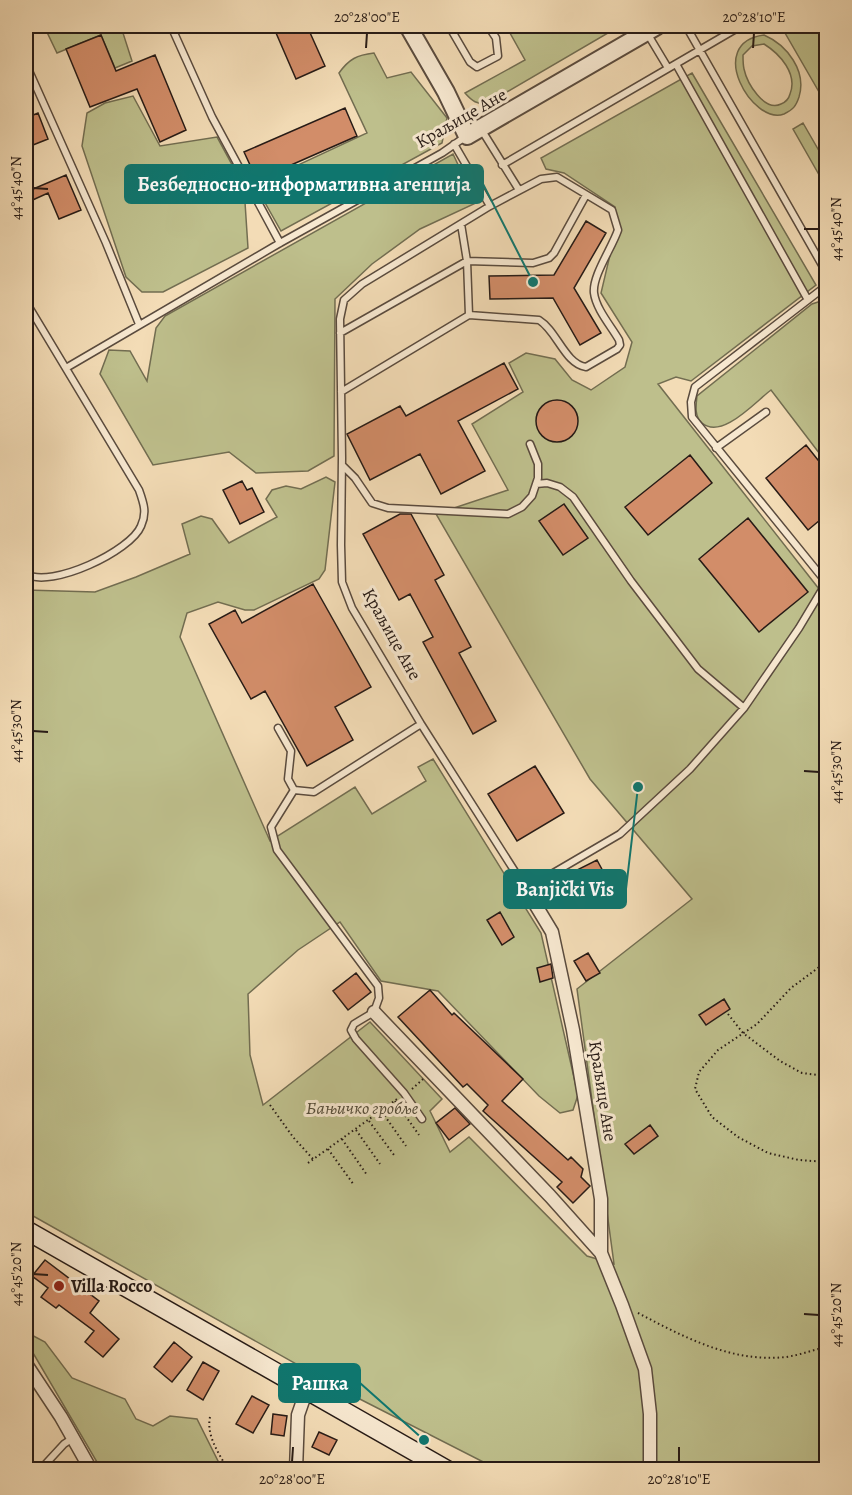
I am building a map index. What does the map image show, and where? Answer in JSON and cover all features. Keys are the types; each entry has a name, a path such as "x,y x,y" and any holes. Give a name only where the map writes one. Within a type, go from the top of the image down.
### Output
{"main road":[{"path":"26,1230 447,1470"}],"street":[{"path":"408,26 446,92 467,136"},
{"name":"Краљице Ане","path":"467,136 652,29"},
{"name":"Краљице Ане","path":"526,889 552,932 571,1020 601,1199 601,1253"},
{"path":"374,1012 550,1196 601,1253 645,1369 650,1414 650,1470"},
{"path":"26,1364 61,1417 91,1470"},
{"path":"296,1470 298,1414 307,1389"}],"lane":[{"path":"171,26 212,117 280,243"},
{"path":"449,26 470,62 477,67 498,56 496,38 488,26"},
{"path":"686,26 826,272"},
{"path":"502,165 741,26"},
{"path":"652,29 668,68"},
{"path":"676,63 808,300"},
{"path":"26,69 57,130 139,324"},
{"path":"467,136 502,165 519,190"},
{"path":"467,136 490,206"},
{"name":"Краљице Ане","path":"66,368 467,136"},
{"name":"Краљице Ане","path":"469,315 539,320 547,325 573,361 582,367 586,367 617,349 620,345 619,340 597,302 594,291 595,281 618,230 612,210 557,177 541,178 490,206 362,284 344,300 340,320 342,582 352,608 526,889"},
{"path":"340,333 466,261 533,263 549,258 586,195"},
{"path":"341,392 469,315 461,224"},
{"path":"526,889 620,834 690,769 744,708 826,582 692,417 691,402 695,387 826,286"},
{"path":"26,302 139,490 146,509 140,529 123,544 88,567 54,578 30,577 26,574"},
{"path":"716,448 766,412"},
{"path":"342,465 355,478 372,503 388,508 508,514 522,507 532,496 538,478 538,464 530,444"},
{"path":"536,484 547,483 560,486 573,497 644,599 691,660 744,708"},
{"path":"294,789 314,792 422,724"},
{"path":"278,728 291,751 288,779 294,789"},
{"path":"294,789 272,827 277,850 378,986 379,998 374,1012 354,1024 351,1030 405,1094 422,1119"},
{"path":"40,1470 72,1438"}],"path":[{"path":"826,962 791,988 757,1024 718,1050 699,1072 695,1089 712,1117 738,1137 768,1153 799,1160 826,1162"},
{"path":"728,1014 743,1033 780,1061 802,1073 826,1076"},
{"path":"308,1163 405,1094 431,1071"},
{"path":"395,1101 419,1135"},
{"path":"270,1105 312,1159"},
{"path":"382,1111 406,1146"},
{"path":"369,1120 394,1155"},
{"path":"356,1130 380,1164"},
{"path":"342,1139 367,1175"},
{"path":"328,1149 354,1185"},
{"path":"622,1305 692,1341 738,1356 786,1357 826,1347"},
{"path":"210,1417 208,1427 215,1447 228,1470"}],"green space":[{"path":"44,26 122,26 132,61 115,68 101,35 57,53"},
{"path":"506,26 620,26 488,103 478,103 465,93 525,60"},
{"path":"781,26 826,26 826,104"},
{"path":"764,35 772,39 787,52 798,69 801,87 799,97 792,109 784,114 772,114 759,108 748,96 740,82 736,67 737,52 746,41","holes":["764,44 786,65 792,79 790,95 783,103 775,105 768,104 757,95 749,82 743,64 743,55 752,46"]},
{"path":"374,53 387,78 411,72 447,118 442,143 281,231 255,185 367,133 339,73 354,58"},
{"name":"Бањичко гробље","path":"692,73 816,285 691,381 676,377 658,384 823,594 826,591 826,1465 814,1470 497,1469 346,1392 26,1212 26,590 95,592 190,554 182,524 201,516 212,519 229,543 277,517 266,499 272,490 286,486 301,489 326,477 335,482 325,570 319,579 254,610 245,610 218,602 187,613 180,637 270,841 355,787 372,814 426,781 418,767 433,759 541,933 578,1095 573,1110 560,1113 539,1096 438,991 381,981 340,922 298,950 248,994 250,1055 263,1105 370,1022 442,1099 430,1111 450,1152 469,1137 587,1256 614,1264 577,989 692,899 590,779 436,514 508,490 472,424 523,392 509,363 526,353 555,359 572,380 591,390 625,367 632,342 601,293 614,238 615,207 564,173 546,169 541,158"},
{"path":"133,96 160,146 217,137 244,187 248,248 163,292 142,292 126,277 82,146 87,113 105,103"},
{"path":"803,123 826,163 826,187 793,129"},
{"path":"453,154 476,203 420,229 372,264 335,299 334,456 308,471 256,473 229,452 153,465 100,374 109,350 130,351 147,381 156,328 165,316"},
{"path":"826,301 826,462 771,390 738,417 719,427 710,427 699,420 696,407 697,396 812,304"},
{"path":"26,1332 45,1342 72,1378 125,1399 136,1419 153,1426 170,1416 197,1419 222,1469 101,1469 26,1341"}],"building":[{"path":"273,26 307,26 325,66 296,79"},
{"path":"101,35 116,71 155,55 186,130 160,142 137,89 90,107 66,49"},
{"path":"345,108 357,136 257,180 244,152"},
{"path":"38,113 48,139 33,145 26,126 26,118"},
{"path":"66,175 81,210 59,219 48,193 26,203 26,192"},
{"path":"586,221 606,233 574,288 601,333 580,345 553,298 490,299 489,276 554,275"},
{"path":"504,363 518,389 458,421 485,471 441,494 420,454 370,480 347,434 400,406 406,416"},
{"path":"557,400 572,406 578,421 572,436 557,442 542,436 536,421 542,406"},
{"path":"806,445 826,470 826,515 808,530 766,478"},
{"path":"690,455 712,483 648,535 625,507"},
{"path":"242,481 247,490 252,488 264,512 240,524 223,490"},
{"path":"564,504 588,538 563,555 539,521"},
{"path":"400,514 411,514 444,575 435,580 471,647 459,653 496,721 473,734 423,642 433,637 410,594 399,600 363,534"},
{"path":"748,518 808,592 759,632 699,559"},
{"path":"313,584 371,687 335,707 353,740 307,766 265,691 251,699 209,624 235,610 242,623"},
{"path":"535,766 564,813 517,841 488,794"},
{"path":"597,860 612,888 590,900 575,871"},
{"path":"500,912 514,937 502,945 487,920"},
{"path":"588,953 600,973 586,981 574,961"},
{"path":"551,964 553,978 540,982 537,968"},
{"path":"356,973 371,992 348,1010 333,991"},
{"path":"430,990 452,1015 454,1013 523,1079 502,1101 568,1160 571,1157 583,1169 581,1177 590,1186 573,1203 557,1187 562,1182 483,1111 488,1105 467,1084 463,1087 398,1017"},
{"path":"724,999 730,1009 706,1025 699,1015"},
{"path":"455,1108 470,1124 449,1140 436,1123"},
{"path":"650,1125 658,1136 634,1154 625,1144"},
{"path":"45,1260 99,1301 90,1313 119,1339 103,1357 85,1342 94,1331 59,1305 56,1308 41,1297 48,1288 32,1276"},
{"path":"174,1342 192,1357 172,1382 154,1367"},
{"path":"203,1362 219,1371 203,1400 187,1390"},
{"path":"252,1396 269,1405 253,1433 236,1424"},
{"path":"273,1414 287,1416 284,1436 271,1434"},
{"path":"319,1432 337,1440 329,1455 312,1447"}],"place":[{"name":"Безбедносно-информативна агенција","path":"533,282"},
{"name":"Banjički Vis","path":"638,787"},
{"name":"Villa Rocco","path":"59,1286"},
{"name":"Рашка","path":"424,1440"}]}
